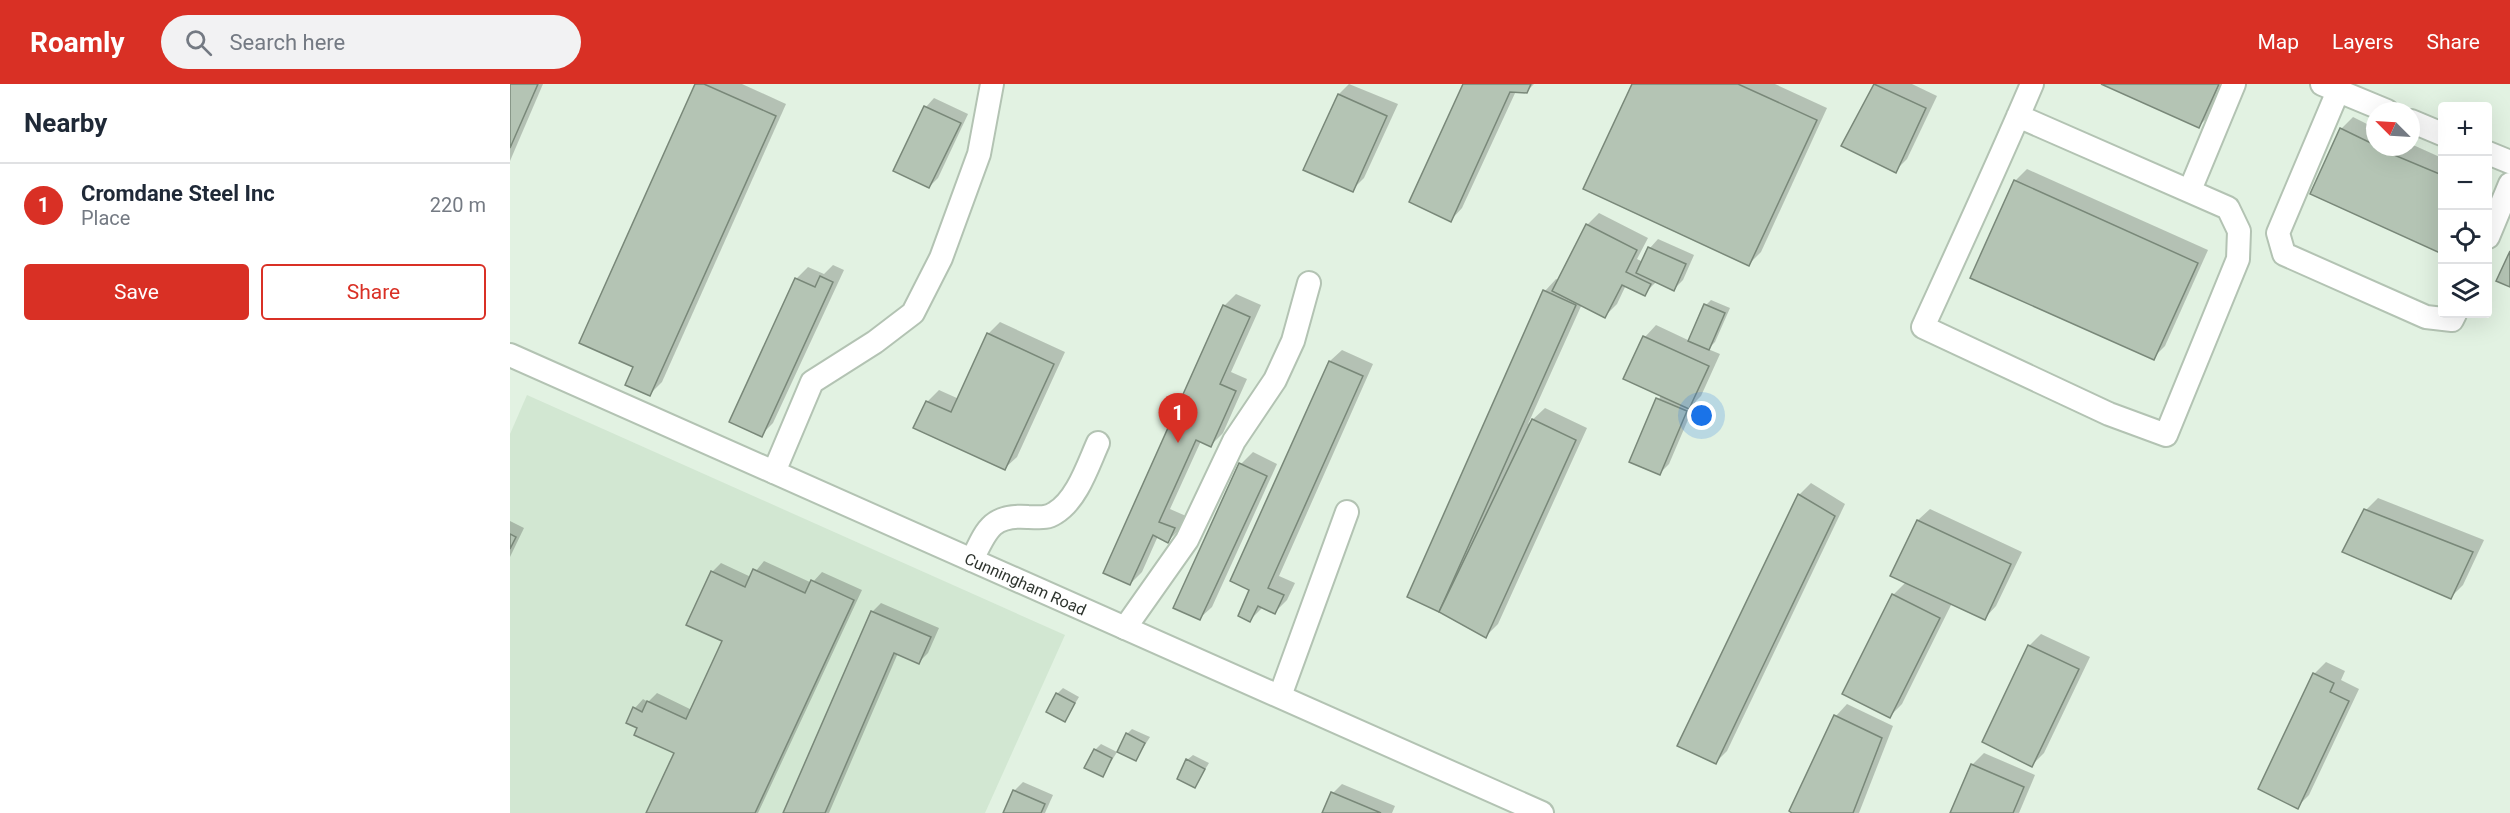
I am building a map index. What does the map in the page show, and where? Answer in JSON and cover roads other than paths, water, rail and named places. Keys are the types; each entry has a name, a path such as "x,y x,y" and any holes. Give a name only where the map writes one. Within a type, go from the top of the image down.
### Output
{"street":[{"path":"774,472 812,382 875,342 912,313 941,258 979,154 992,84"},
{"path":"2018,116 2228,208 2239,231 2238,259 2166,435 2109,414 1923,327 2032,84"},
{"path":"2190,190 2234,84"},
{"path":"2366,102 2330,87 2278,233 2284,254 2426,317 2452,320 2453,318"},
{"path":"2420,125 2438,132"},
{"path":"2492,155 2510,162"},
{"path":"2492,225 2510,184"},
{"path":"1125,628 1187,540 1234,441 1275,380 1293,341 1309,283"},
{"name":"Cunningham Road","path":"510,355 1542,813"},
{"path":"972,560 992,524 1005,518 1045,518 1066,505 1085,473 1098,443"},
{"path":"1280,696 1326,577 1347,512"}],"place":[{"name":"Cromdane Steel Inc","path":"1178,443"}]}
